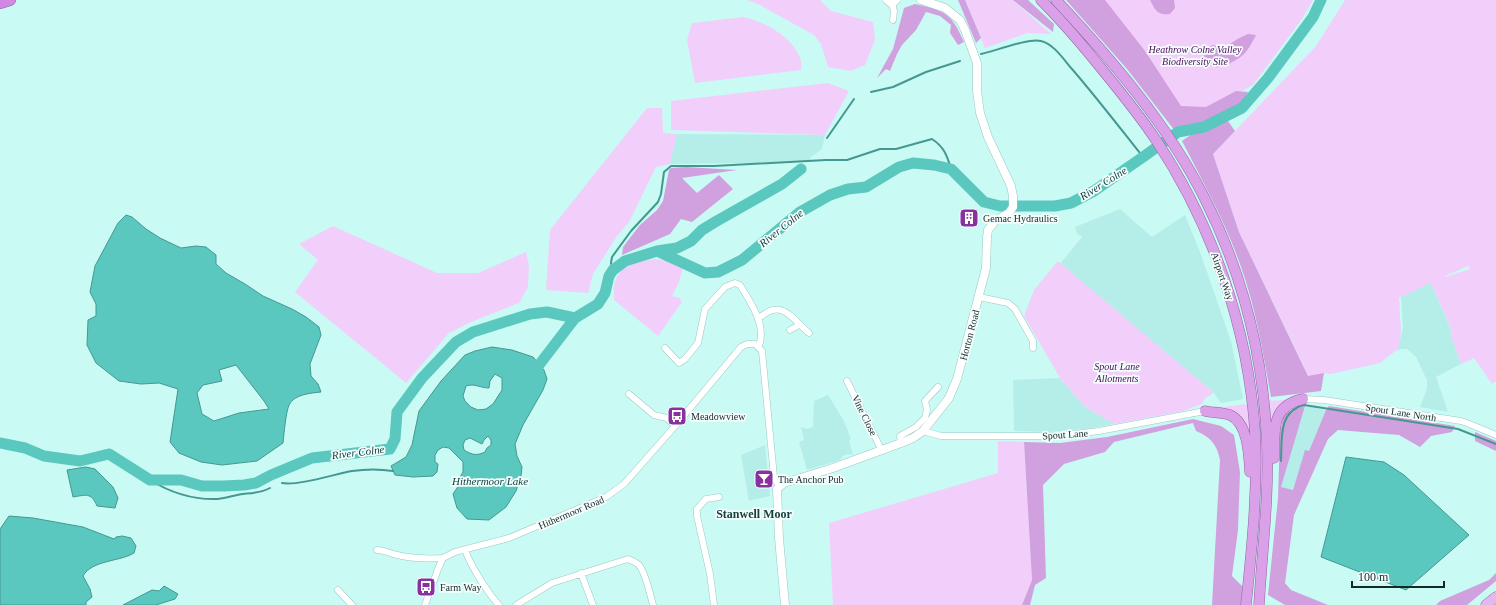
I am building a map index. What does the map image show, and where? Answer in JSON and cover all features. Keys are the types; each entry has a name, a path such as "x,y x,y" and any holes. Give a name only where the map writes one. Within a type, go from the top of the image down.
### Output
{"highway":[{"path":"0,3 10,0"},
{"name":"Airport Way","path":"1041,0 1099,65 1156,139 1185,188 1219,262 1234,308 1246,364 1251,394 1255,437 1256,491 1252,554 1246,605"},
{"name":"Airport Way","path":"1056,0 1109,59 1165,132 1197,183 1230,256 1247,309 1260,369 1265,413 1268,462 1259,605"},
{"path":"1266,511 1273,480 1276,421 1283,408 1294,401 1303,399"},
{"path":"1205,411 1219,412 1231,416 1240,423 1244,432 1249,461 1250,478 1256,491"}],"main road":[{"path":"1486,605 1496,597"}],"street":[{"name":"Horton Road","path":"779,486 784,482 830,469 881,449 901,443 913,438 923,431 949,398 954,387 979,297 986,264 988,230 995,221 1012,210 1013,196 1011,186 988,137 980,113 977,91 977,63 966,30 960,20 945,8 921,0"},
{"path":"892,1 894,11 893,20"},
{"path":"665,348 679,363 685,359 698,343 705,309 724,287 735,283 740,286 758,319 761,338 759,346 762,350 774,477 779,486 777,489 776,499 785,605"},
{"path":"979,297 1008,303 1015,309 1033,341 1033,348"},
{"path":"758,319 771,310 780,310 790,315 809,333"},
{"path":"790,330 799,324"},
{"name":"Hithermoor Road","path":"443,558 455,552 509,538 606,497 624,484 676,426 741,347 747,344 755,344 759,346"},
{"name":"Vine Close","path":"851,383 881,449"},
{"path":"901,443 900,436 916,427 925,418 927,410 925,401 938,387"},
{"path":"629,394 654,415 667,418 676,426"},
{"name":"Spout Lane North","path":"1303,399 1324,400 1461,421 1496,435"},
{"name":"Spout Lane","path":"923,431 941,436 1059,436 1099,432 1205,411"},
{"path":"714,605 710,574 697,516 697,509 706,499 719,496"},
{"path":"377,550 384,550 392,554 429,559 443,558 425,605"},
{"path":"465,550 468,559 499,605"},
{"path":"429,559 438,569"},
{"path":"516,605 552,582 628,559 635,561 639,565 653,605"},
{"path":"581,573 594,605"},
{"path":"338,590 354,604"}],"shaded area":[{"path":"958,0 965,0 981,38 976,43"},
{"path":"1013,0 1028,0 1054,24 1053,32"},
{"path":"1066,0 1105,0 1145,51 1181,106 1206,107 1236,91 1248,92 1241,104 1208,120 1175,131 1127,69"},
{"path":"1150,0 1174,0 1175,8 1170,14 1163,14 1157,12"},
{"path":"915,4 941,11 951,19 964,42 958,45 950,33 951,25 940,16 926,12 916,30 902,45 890,71 886,69 877,78 893,49 904,8"},
{"path":"1248,34 1256,35 1245,53 1238,59 1224,66 1216,67 1204,57 1205,52 1211,46 1226,47 1237,39"},
{"path":"1228,121 1235,131 1213,154 1239,232 1308,376 1324,373 1321,391 1271,397 1255,315 1241,267 1221,219 1182,141 1196,131"},
{"path":"677,134 825,135 822,149 811,157 810,162 670,164"},
{"path":"686,167 737,170 682,178 697,193 719,175 733,189 692,222 681,219 670,234 622,255 623,247 640,225 657,210 663,201 669,170 671,168"},
{"path":"1120,209 1152,237 1185,215 1200,252 1231,341 1243,399 1221,403 1214,393 1060,264 1082,237 1077,233 1075,227"},
{"path":"1430,281 1452,332 1450,333 1461,364 1436,377 1448,412 1420,407 1427,389 1427,380 1416,357 1407,349 1397,351 1403,328 1401,296"},
{"path":"1060,378 1085,407 1114,424 1086,429 1050,432 1014,431 1013,380"},
{"path":"828,395 844,421 851,439 849,440 853,455 848,454 843,456 840,460 807,470 799,442 804,440 801,427 807,429 813,427 814,401"},
{"path":"1305,406 1326,410 1309,451 1305,451 1293,490 1281,487"},
{"path":"1305,406 1281,487 1293,490 1305,450 1309,451 1329,406 1455,426 1452,432 1431,436 1420,447 1399,435 1338,430 1328,439 1294,515 1285,583 1291,590 1328,605 1285,605 1268,595 1278,498 1280,433 1284,413"},
{"path":"1193,419 1221,426 1234,435 1240,472 1238,530 1232,576 1243,587 1241,605 1212,605 1220,460 1215,445 1205,436 1196,431 1193,423 1114,442 1105,452 1064,464 1043,485 1046,578 1035,585 1030,605 1022,605 1032,580 1024,442 1060,443 1107,437"},
{"path":"1475,432 1496,441 1496,451 1475,441"},
{"path":"765,445 770,496 749,501 741,455"},
{"path":"1496,573 1496,581 1467,605 1436,605 1440,601 1489,580"}],"green space":[{"path":"747,0 820,0 831,11 873,22 875,40 865,65 851,71 828,67 821,44 814,35 758,4"},
{"path":"965,0 1013,0 1051,34 1027,33 985,48"},
{"name":"Heathrow Colne Valley Biodiversity Site","path":"1079,0 1313,0 1302,19 1253,85 1180,125"},
{"path":"1345,0 1496,0 1496,381 1492,384 1474,358 1461,364 1450,333 1452,331 1431,283 1399,298 1401,331 1399,348 1380,363 1331,374 1324,373 1309,377 1239,232 1213,154 1316,46","holes":["1468,266 1470,269 1445,277"]},
{"path":"744,17 777,31 791,43 801,59 801,70 695,83 687,40 692,23"},
{"path":"828,83 849,91 825,135 671,130 671,101"},
{"path":"647,108 662,108 663,133 677,134 670,164 656,167 629,222 617,236 593,274 588,293 546,290 550,230"},
{"path":"333,226 437,273 478,273 526,252 529,265 528,287 519,303 471,322 449,333 406,383 295,292 318,260 299,244"},
{"path":"655,259 684,264 679,282 672,296 680,298 682,302 658,336 614,300 615,281 623,269 637,262"},
{"name":"Spout Lane Allotments","path":"1058,261 1214,393 1205,398 1202,404 1183,411 1114,424 1085,407 1060,378 1024,316 1034,290"},
{"path":"1270,399 1272,401 1295,399 1272,430"},
{"path":"1249,405 1252,431 1250,436 1248,429 1243,422 1211,408 1211,406 1222,407"},
{"path":"998,441 1024,442 1032,580 1022,605 833,605 829,523 998,473"}],"water":[{"path":"126,215 132,217 160,238 181,248 196,246 206,247 216,255 216,264 226,273 263,296 306,317 319,327 321,335 310,364 311,376 318,384 321,392 299,396 291,401 287,412 283,443 257,461 222,465 201,462 179,453 170,442 178,389 159,383 141,384 119,381 96,363 87,345 88,320 96,316 96,304 90,292 95,266 118,223","holes":["236,365 269,409 239,413 214,421 202,414 197,393 203,385 222,381 219,370"]},
{"name":"Hithermoor Lake","path":"492,347 512,350 533,357 544,370 547,379 543,390 523,425 515,444 517,456 522,467 521,476 516,491 506,507 489,520 467,519 457,508 453,494 461,482 460,477 463,472 463,462 449,448 443,447 438,450 435,455 435,462 438,464 437,472 433,476 413,477 395,475 391,466 406,457 412,445 419,411 441,381 465,355","holes":["495,374 502,378 502,390 493,404 486,409 478,410 471,407 465,401 463,396 466,386 472,385 489,388 490,381","488,436 491,440 491,445 485,452 474,454 464,450 463,445 465,440 470,438 482,444"]},
{"path":"1346,457 1384,462 1404,475 1469,535 1406,590 1321,557"},
{"path":"86,467 95,469 113,487 118,498 115,508 97,506 93,498 90,496 73,497 67,470"},
{"path":"9,516 33,518 83,527 114,539 122,536 131,538 136,546 134,553 99,564 87,571 83,576 90,589 92,597 86,602 86,605 0,605 0,529"},
{"path":"164,586 178,594 175,599 156,605 123,605 152,590 159,591"}],"waterway":[{"name":"River Colne","path":"657,251 705,273 718,272 742,260 800,212 830,195 848,189 866,187 899,167 913,163 934,165 951,169 984,202 1000,206 1055,206 1071,203 1094,191 1178,132 1204,127 1242,108 1268,78 1313,17 1321,0"},
{"name":"River Colne","path":"981,54 1028,41 1041,41 1050,45 1081,80 1143,157"},
{"name":"River Colne","path":"871,92 893,87 926,72 960,61"},
{"name":"River Colne","path":"827,138 854,99"},
{"path":"613,270 611,263 612,257 631,231 658,202 661,194 664,172 671,166 714,166 847,160 880,149 896,149 932,139 944,152 951,169"},
{"name":"River Colne","path":"539,365 575,318 598,304 605,293 609,276 613,270 625,261 657,251 677,248 691,241 702,230 782,184 801,169"},
{"name":"River Colne","path":"0,443 25,448 44,456 80,461 109,454 150,480 181,480 202,486 244,485 256,483 312,458 390,449 395,439 397,412 422,378 456,342 473,332 530,314 547,312 575,318"},
{"path":"1281,461 1283,427 1290,413 1296,408 1304,405 1458,429 1496,444"},
{"path":"282,483 297,483 357,470 393,471"},
{"path":"150,480 166,489 183,495 209,499 218,499 263,491 270,488"}],"place":[{"name":"Gemac Hydraulics","path":"969,218"},
{"name":"Meadowview","path":"677,416"},
{"name":"The Anchor Pub","path":"764,479"},
{"name":"Farm Way","path":"426,587"}],"district":[{"name":"Stanwell Moor","path":"754,514"}]}
